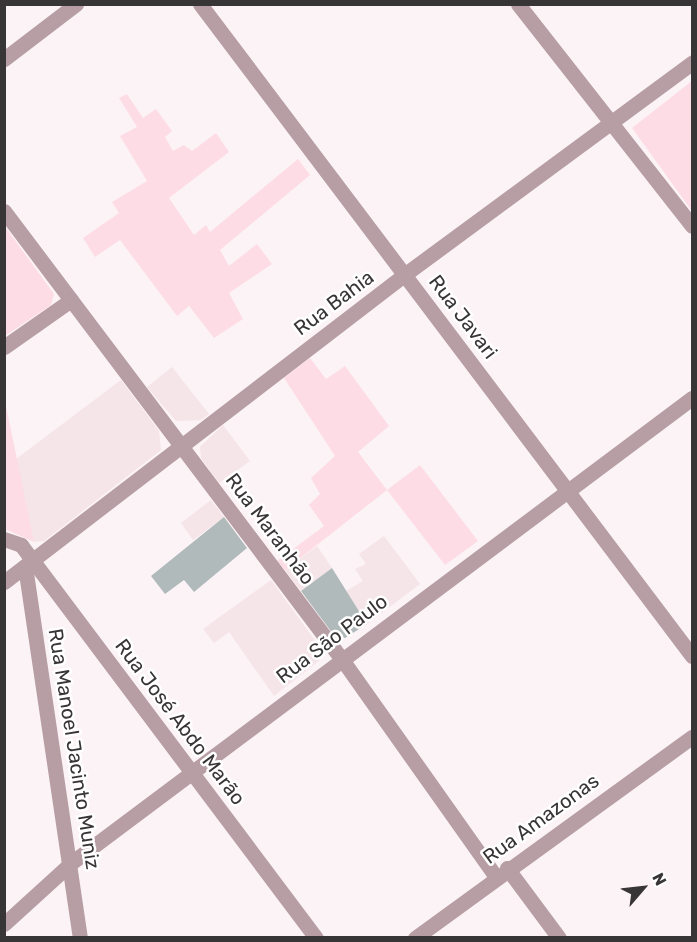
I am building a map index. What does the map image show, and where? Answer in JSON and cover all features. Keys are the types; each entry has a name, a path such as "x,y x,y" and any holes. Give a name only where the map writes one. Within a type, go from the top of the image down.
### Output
{"street":[{"path":"4,59 76,4"},
{"name":"Rua Javari","path":"200,4 693,656"},
{"path":"518,4 693,226"},
{"name":"Rua Bahia","path":"4,582 404,275 693,63"},
{"name":"Rua Maranhão","path":"4,211 501,872 559,938"},
{"path":"4,346 72,300"},
{"name":"Rua São Paulo","path":"4,924 71,863 567,489 693,398"},
{"name":"Rua José Abdo Marão","path":"4,538 21,546 28,564 55,591 316,938"},
{"name":"Rua Manoel Jacinto Muniz","path":"28,564 31,605 71,863 80,938"},
{"path":"31,605 39,591 55,591"},
{"name":"Rua Amazonas","path":"415,938 501,872 693,737"}],"shaded area":[{"path":"692,81 692,211 632,128"},
{"path":"127,94 143,118 156,109 172,131 165,137 173,151 184,145 192,151 216,133 229,152 169,198 194,235 206,225 210,232 298,159 310,175 220,250 229,266 257,244 272,264 229,293 243,319 214,338 189,306 177,316 120,240 95,257 83,238 119,213 112,202 147,181 120,136 137,127 119,98"},
{"path":"4,225 54,294 51,305 5,336"},
{"path":"310,358 326,379 345,366 389,426 358,452 387,490 285,570 277,561 324,526 309,505 320,494 311,478 335,456 284,378"},
{"path":"172,367 209,414 201,420 176,421 147,387"},
{"path":"121,380 159,431 161,450 44,541 34,542 16,459"},
{"path":"5,401 34,542 5,529"},
{"path":"223,425 250,461 219,483 201,458 200,447"},
{"path":"420,465 478,541 445,565 387,490"},
{"path":"211,500 224,517 193,540 181,523"},
{"path":"384,536 420,584 367,624 346,591 363,581 355,569 366,564 359,554"},
{"path":"317,546 332,568 301,591 285,570"},
{"path":"271,580 322,650 320,660 274,696 229,632 214,643 203,629"}],"building":[{"path":"224,517 247,548 194,592 184,580 165,594 151,576"},
{"path":"332,568 367,624 345,638 333,634 301,591"}]}
